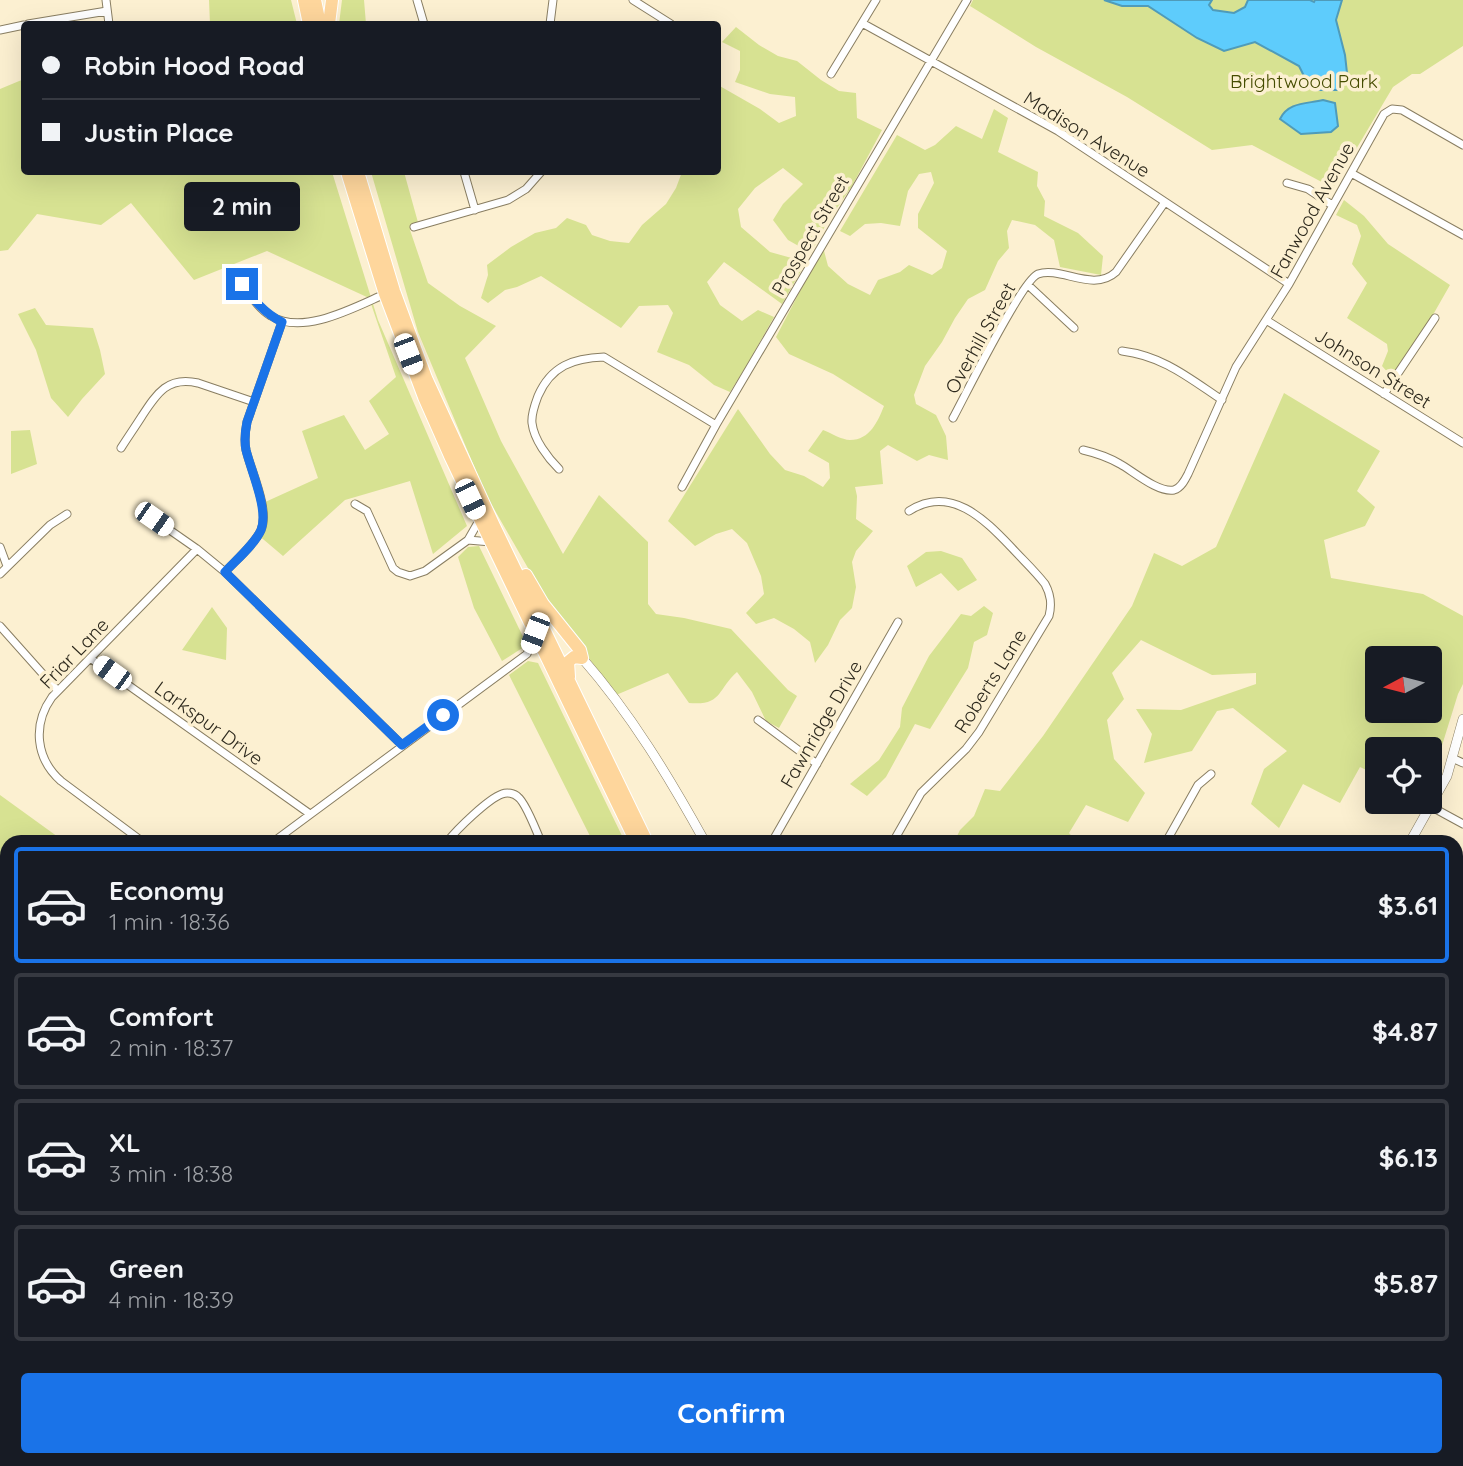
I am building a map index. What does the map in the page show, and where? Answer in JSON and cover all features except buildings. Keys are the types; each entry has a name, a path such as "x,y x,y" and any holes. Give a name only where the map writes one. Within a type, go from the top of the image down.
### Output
{"highway":[{"path":"304,0 308,21"},
{"path":"315,0 319,21"},
{"path":"329,21 332,0"},
{"path":"348,175 385,293 424,397 633,835"},
{"path":"359,175 383,257 422,368 494,526 644,835"},
{"path":"494,526 543,604 580,650 583,658 574,657 568,663 571,684"}],"street":[{"path":"106,0 109,21"},
{"path":"417,0 423,21"},
{"path":"550,21 553,0"},
{"path":"634,0 666,21"},
{"path":"832,73 876,0"},
{"name":"Prospect Street","path":"682,487 967,0"},
{"path":"49,21 107,11"},
{"name":"Madison Avenue","path":"862,23 1058,131 1289,284"},
{"path":"0,30 21,26"},
{"name":"Fanwood Avenue","path":"1083,450 1120,464 1159,488 1178,488 1188,474 1236,367 1289,284 1384,114 1392,109 1402,110 1463,145"},
{"path":"1351,173 1463,235"},
{"path":"465,175 475,210"},
{"path":"414,227 502,203 526,189 538,175"},
{"path":"1287,183 1308,189 1332,205"},
{"name":"Overhill Street","path":"953,418 1017,299 1034,277 1039,274 1052,274 1100,280 1110,278 1165,202"},
{"path":"242,284 260,307 271,316 282,322 297,323 313,322 385,293"},
{"path":"1028,285 1074,328"},
{"path":"1384,394 1435,318"},
{"name":"Johnson Street","path":"1266,320 1463,443"},
{"path":"225,572 260,534 263,523 244,437 282,322"},
{"path":"1122,351 1163,362 1222,400"},
{"path":"559,469 548,458 538,439 532,424 533,410 549,377 563,366 576,361 604,357 716,425"},
{"path":"121,448 153,398 174,383 198,383 254,402"},
{"name":"Roberts Lane","path":"897,835 922,793 966,749 979,732 1049,616 1051,607 1049,592 1040,577 992,527 973,512 935,502 917,506 909,511"},
{"path":"355,504 367,511 394,568 410,576 425,571 468,540 480,519"},
{"path":"0,574 66,513"},
{"path":"154,519 225,572 402,745"},
{"path":"468,540 491,542"},
{"path":"0,547 7,566"},
{"name":"Friar Lane","path":"134,835 52,773 40,745 39,726 45,708 58,691 197,549"},
{"name":"Fawnridge Drive","path":"776,835 898,622"},
{"path":"0,626 58,691"},
{"path":"282,835 527,654 535,633"},
{"path":"527,654 547,658"},
{"name":"Larkspur Drive","path":"90,658 310,814"},
{"path":"583,658 645,740 701,835"},
{"path":"1442,785 1463,719"},
{"path":"758,720 817,764"},
{"path":"1452,758 1463,763"},
{"path":"1170,835 1198,785 1211,774"},
{"path":"453,835 494,798 507,793 521,799 538,835"},
{"path":"1442,813 1463,824"},
{"path":"1414,835 1426,814"}],"green space":[{"path":"209,0 291,0 296,21 210,21"},
{"path":"342,0 364,0 366,21 339,21"},
{"name":"Brightwood Park","path":"973,0 1463,0 1463,46 1420,74 1412,74 1393,87 1333,188 1252,145 1212,150 970,6"},
{"path":"736,27 778,56 797,61 839,91 856,93 857,118 882,130 811,253 788,240 773,220 783,204 803,184 783,168 755,188 738,209 741,227 770,252 806,262 782,304 724,262 707,282 720,305 742,321 758,310 774,317 730,392 714,385 689,365 657,352 673,313 668,305 639,306 621,328 541,276 505,290 488,303 481,298 488,275 487,265 535,233 556,228 567,218 586,225 592,235 629,243 642,225 666,204 681,175 721,175 721,87 779,123 796,116 795,97 770,94 735,82 740,70 740,51 722,42"},
{"path":"21,80 21,175 333,175 378,320 467,526 433,554 410,481 345,500 283,556 257,534 263,520 263,503 318,478 302,431 344,415 365,450 389,434 369,401 396,377 369,298 267,251 194,280 131,203 101,225 37,214 8,250 0,251 0,89"},
{"path":"994,109 1008,118 998,152 1038,172 1037,186 1045,201 1044,216 1078,233 1103,256 1101,275 1060,267 1054,240 1035,225 1012,220 1007,231 1009,248 998,261 985,290 968,299 955,318 925,366 914,395 916,404 936,415 946,436 948,460 929,455 917,461 888,445 880,451 883,484 855,487 856,519 873,531 856,551 852,562 856,587 852,608 840,620 828,645 815,663 810,642 794,629 774,618 756,624 746,613 764,594 761,576 747,543 732,529 716,534 695,546 668,521 738,409 770,454 785,470 804,476 823,487 830,478 829,463 808,451 823,430 850,440 863,437 872,429 884,406 833,374 789,354 776,337 823,247 828,266 848,284 870,295 878,280 900,272 909,265 932,275 942,268 947,251 918,228 918,214 934,183 931,172 919,174 908,191 900,226 865,224 850,236 840,231 897,135 925,150 935,145 956,126 982,139"},
{"path":"372,175 405,175 419,226 410,230 428,283 460,306 496,326 465,358 501,441 563,554 599,495 648,542 648,604 656,614 731,629 788,690 797,696 779,728 766,721 752,692 737,672 718,695 708,702 689,703 668,673 616,695 547,601 486,495 418,332"},
{"path":"1344,200 1364,216 1388,244 1450,285 1430,320 1391,376 1382,366 1388,351 1387,344 1347,318 1367,283 1352,264 1361,236 1357,225 1336,215"},
{"path":"35,308 46,325 93,328 100,350 105,374 68,417 51,398 36,350 18,314"},
{"path":"1284,393 1380,451 1357,491 1375,507 1365,526 1324,540 1331,578 1423,594 1463,616 1463,684 1442,745 1442,737 1365,737 1365,769 1360,767 1340,803 1303,784 1279,828 1251,804 1264,769 1287,751 1233,708 1217,711 1192,751 1144,763 1152,734 1136,709 1181,710 1256,684 1256,673 1212,675 1141,640 1112,673 1124,699 1107,720 1114,759 1145,793 1128,822 1086,805 1069,833 1071,835 958,835 974,816 985,789 1000,791 1043,736 1132,606 1154,553 1182,566 1216,547"},
{"path":"30,430 37,464 11,474 11,431"},
{"path":"479,546 527,645 502,661 474,608 458,557 468,547"},
{"path":"941,551 962,558 977,580 958,591 941,573 916,587 907,566 926,552"},
{"path":"984,606 993,613 987,635 974,642 968,668 930,729 915,724 886,777 867,796 850,784 879,760 900,727 902,708 929,656 961,614 971,616"},
{"path":"212,607 227,628 226,660 182,650"},
{"path":"528,661 538,663 622,835 589,835 509,675"},
{"path":"0,795 55,835 0,835"}],"water":[{"path":"1104,0 1212,0 1209,5 1213,10 1234,13 1245,7 1248,0 1342,0 1336,20 1347,73 1338,90 1319,90 1306,80 1299,66 1255,42 1224,51 1197,38 1148,6 1122,6"},
{"path":"1323,100 1335,103 1338,126 1331,132 1301,134 1280,119 1288,109"}],"route":[{"path":"242,284 260,307 282,322 244,437 263,523 260,534 225,572 402,745 443,715"}]}
